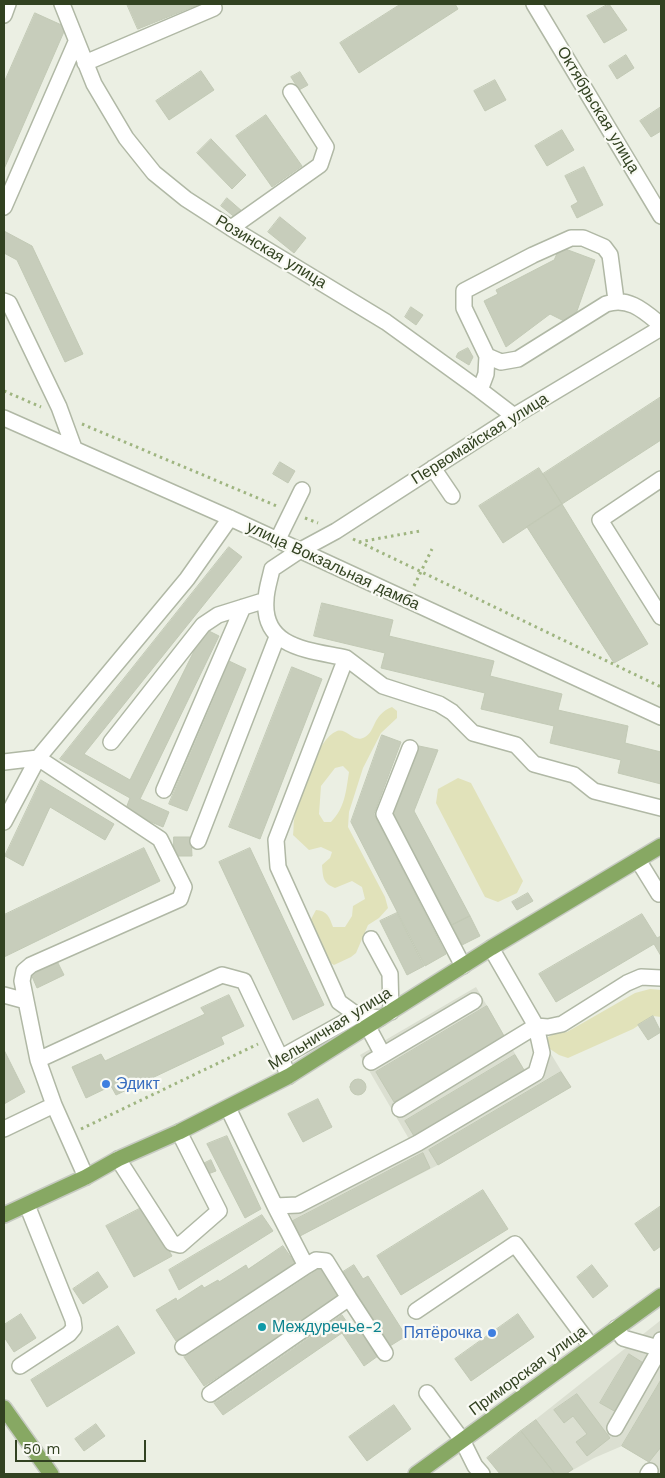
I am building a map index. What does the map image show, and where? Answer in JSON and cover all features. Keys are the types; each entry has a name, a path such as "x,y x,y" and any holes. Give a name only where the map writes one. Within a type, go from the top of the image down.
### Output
{"main road":[{"name":"Мельничная улица","path":"4,1215 86,1177 118,1159 179,1132 289,1076 491,948 661,846"},
{"name":"Приморская улица","path":"416,1474 661,1296"},
{"path":"4,1408 50,1474"}],"street":[{"path":"4,15 8,4"},
{"name":"Розинская улица","path":"62,4 94,84 126,138 154,172 186,199 386,322 514,416"},
{"name":"Октябрьская улица","path":"534,4 661,216"},
{"path":"86,63 214,8"},
{"path":"4,207 76,42"},
{"path":"231,228 320,165 326,147 291,92"},
{"path":"480,390 486,374 487,356 464,308 464,291 533,255 571,238 583,238 604,247 610,255 616,300"},
{"path":"5,300 60,407 74,448"},
{"path":"487,356 501,362 518,359 606,304 616,300 631,303 661,327"},
{"name":"Первомайская улица","path":"266,600 272,569 299,551 336,531 514,416 661,327"},
{"name":"улица Вокзальная дамба","path":"4,418 230,518 661,717"},
{"path":"433,468 452,496"},
{"path":"661,479 600,520 661,618"},
{"path":"277,541 302,490"},
{"path":"4,822 38,758 187,579 230,518"},
{"path":"111,742 202,625 218,615 266,600 267,619 277,637 293,646 346,658 383,686 439,704 452,712 473,733 516,745 534,764 574,775 594,791 661,808"},
{"path":"164,790 243,607"},
{"path":"198,841 277,637"},
{"path":"346,658 276,840 278,867 339,1002 358,1015 380,1019"},
{"path":"410,748 384,814 463,966"},
{"path":"4,762 38,758 160,840 184,887 180,899 31,965 24,971 22,980 38,1060 54,1105 86,1177"},
{"path":"638,860 659,894 661,893"},
{"path":"371,939 390,974 380,1019 377,1059 474,1001"},
{"path":"275,1206 298,1205 418,1143 536,1073 542,1052 536,1026 491,948"},
{"path":"38,1060 222,975 244,981 289,1076"},
{"path":"400,1109 536,1026 548,1027 562,1024 641,977 661,978"},
{"path":"4,995 26,1001"},
{"path":"280,1058 358,1015"},
{"path":"4,1129 54,1105"},
{"path":"228,1108 306,1266"},
{"path":"118,1159 172,1243 180,1245 219,1211 179,1132"},
{"path":"20,1366 74,1328 73,1320 54,1270 27,1205"},
{"path":"416,1311 515,1244 591,1346"},
{"path":"183,1347 316,1260 326,1261 385,1353"},
{"path":"210,1394 349,1298"},
{"path":"615,1428 656,1356 660,1344 623,1338 616,1328"},
{"path":"427,1393 462,1440 475,1466 482,1474"}],"path":[{"path":"358,542 420,531"},
{"path":"407,601 432,549"},
{"path":"67,1135 271,1038"}],"shaded area":[{"path":"476,987 524,1069 551,1054 571,1087 438,1165 300,1236 286,1205 409,1139 360,1055"},
{"path":"661,1320 661,1474 654,1474 658,1468 622,1446 594,1458 566,1474 555,1474 521,1431"}],"green space":[{"path":"392,707 397,711 397,718 381,733 363,768 349,812 348,827 385,897 388,908 379,918 368,925 356,953 334,965 327,961 309,923 316,910 327,915 333,927 345,927 352,916 353,906 365,899 362,887 352,881 335,888 326,882 323,877 322,865 330,858 332,852 321,847 309,850 293,835 294,818 310,769 322,745 329,736 337,731 341,731 361,739 371,731 378,718","holes":["343,766 349,772 344,799 339,811 331,822 324,822 319,814 321,786 335,768"]},
{"path":"458,778 471,783 523,881 517,893 498,902 485,897 436,803 438,789"},
{"path":"650,989 661,990 661,1017 653,1016 633,1029 568,1058 559,1055 547,1047 548,1037 567,1032 635,993"}],"building":[{"path":"127,4 200,4 138,29"},
{"path":"401,4 455,4 458,9 359,73 340,43"},
{"path":"609,4 627,30 604,43 587,16"},
{"path":"35,13 66,27 4,169 4,83"},
{"path":"626,55 634,68 617,79 609,66"},
{"path":"201,71 214,90 169,120 156,101"},
{"path":"300,72 308,85 299,90 291,77"},
{"path":"495,80 506,100 485,111 474,91"},
{"path":"661,107 661,131 651,137 640,121"},
{"path":"266,115 302,166 272,187 236,136"},
{"path":"562,130 574,150 547,166 535,146"},
{"path":"211,139 246,175 232,189 197,153"},
{"path":"584,167 603,205 577,218 571,206 578,202 565,176"},
{"path":"227,198 243,212 237,219 221,206"},
{"path":"280,217 306,238 294,253 268,232"},
{"path":"4,231 32,246 83,354 65,362 17,260 4,253"},
{"path":"560,247 595,260 572,325 550,314 506,347 484,301 498,294 496,290 554,260"},
{"path":"411,307 423,315 416,325 405,317"},
{"path":"468,348 473,357 469,365 456,357 458,353"},
{"path":"661,397 661,440 562,504 543,474"},
{"path":"280,462 295,471 288,483 273,474"},
{"path":"539,468 562,504 503,543 479,506"},
{"path":"562,504 648,644 614,663 527,527"},
{"path":"229,547 242,557 84,754 130,780 205,629 219,636 140,799 169,812 163,827 125,811 130,798 60,759"},
{"path":"322,603 393,620 389,636 494,661 490,676 562,694 558,710 628,726 625,743 661,752 661,784 618,773 621,760 550,743 554,726 481,709 485,693 381,668 385,653 314,636"},
{"path":"229,661 246,669 187,811 169,804"},
{"path":"292,667 322,679 260,839 229,827"},
{"path":"382,735 401,742 374,814 446,954 425,966 351,822"},
{"path":"419,746 438,750 414,811 470,916 452,925 393,813"},
{"path":"41,780 114,824 105,840 50,807 23,866 5,856"},
{"path":"174,837 191,837 192,856 174,856"},
{"path":"144,848 160,881 4,957 4,915"},
{"path":"250,848 324,1005 293,1020 219,862"},
{"path":"528,893 533,901 517,910 512,902"},
{"path":"397,913 424,966 407,975 380,921"},
{"path":"642,914 657,938 661,936 661,956 654,944 556,1002 539,974"},
{"path":"470,916 480,936 462,945 452,925"},
{"path":"57,961 64,975 37,988 31,974"},
{"path":"229,995 244,1026 221,1037 224,1044 116,1095 111,1086 86,1098 72,1067 101,1054 105,1061 205,1014 201,1008"},
{"path":"487,1006 504,1036 394,1102 376,1072"},
{"path":"653,1016 661,1032 648,1040 638,1025"},
{"path":"4,1050 25,1092 4,1104"},
{"path":"515,1055 524,1070 414,1136 405,1121"},
{"path":"561,1072 571,1087 438,1165 429,1150"},
{"path":"358,1079 364,1081 366,1087 364,1093 358,1095 352,1093 350,1087 352,1081"},
{"path":"318,1099 332,1127 303,1142 288,1114"},
{"path":"227,1136 261,1209 245,1218 207,1144"},
{"path":"423,1153 430,1168 300,1236 293,1221"},
{"path":"211,1160 216,1171 208,1174 203,1164"},
{"path":"483,1190 508,1229 401,1295 377,1256"},
{"path":"145,1206 172,1256 134,1277 106,1226"},
{"path":"661,1206 661,1246 654,1251 635,1224"},
{"path":"262,1215 273,1231 179,1290 169,1270"},
{"path":"283,1246 295,1263 176,1341 156,1310 176,1298 177,1301 202,1285 204,1288 218,1280 219,1282 246,1265 248,1269"},
{"path":"354,1265 363,1279 368,1276 406,1336 390,1346 343,1272"},
{"path":"592,1265 608,1286 593,1298 577,1277"},
{"name":"Междуречье-2","path":"321,1267 340,1297 204,1386 184,1357"},
{"path":"98,1272 108,1287 83,1304 73,1289"},
{"path":"21,1314 36,1338 14,1352 4,1337 4,1325"},
{"path":"518,1314 534,1337 471,1381 455,1359"},
{"path":"342,1315 351,1328 357,1325 378,1356 364,1366 342,1333 223,1415 214,1403"},
{"path":"118,1326 135,1353 47,1407 31,1380"},
{"path":"629,1354 645,1364 616,1412 600,1403"},
{"path":"661,1380 661,1447 649,1462 622,1446"},
{"path":"577,1394 610,1438 587,1456 576,1442 587,1434 573,1416 564,1423 554,1410"},
{"path":"394,1405 411,1429 367,1461 349,1437"},
{"path":"536,1420 573,1469 566,1474 555,1474 521,1431"},
{"path":"96,1424 105,1436 84,1451 75,1439"},
{"path":"521,1431 555,1474 500,1474 487,1458"}],"place":[{"name":"Эдикт","path":"106,1084"},
{"name":"Междуречье-2","path":"262,1327"},
{"name":"Пятёрочка","path":"492,1333"}]}
